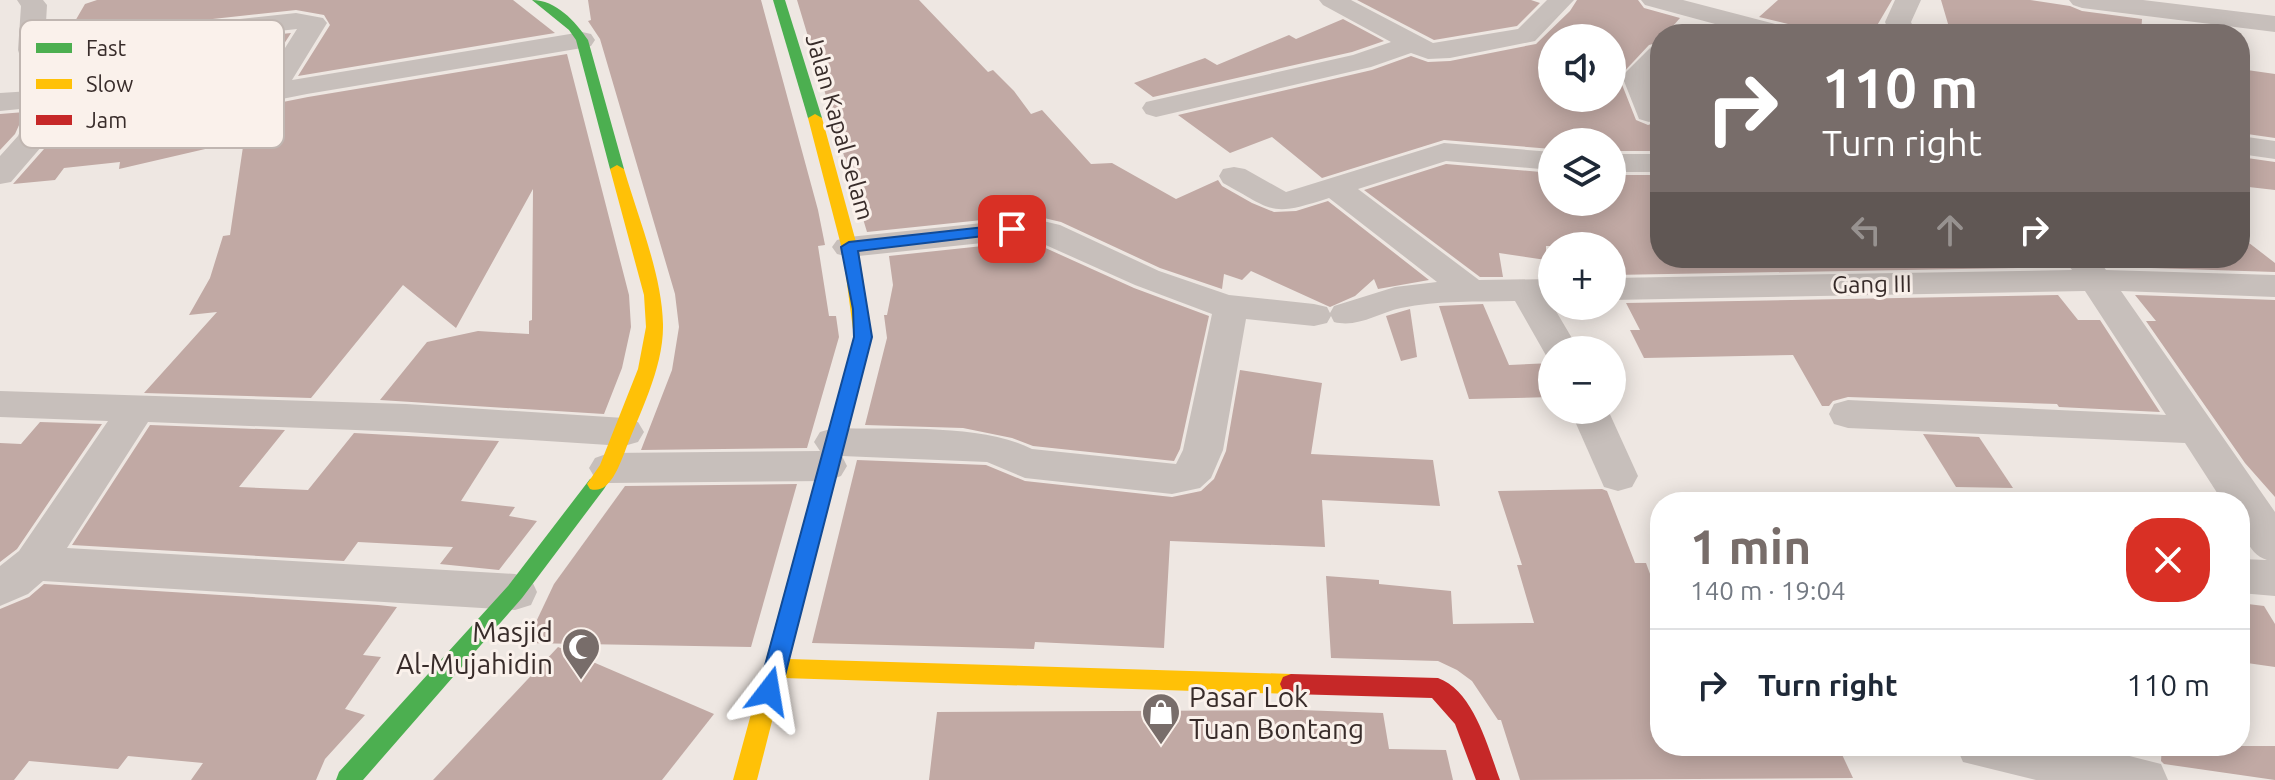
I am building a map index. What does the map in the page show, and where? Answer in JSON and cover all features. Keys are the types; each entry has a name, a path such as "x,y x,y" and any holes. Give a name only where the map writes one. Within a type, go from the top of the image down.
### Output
{"street":[{"path":"30,0 34,5 30,20"},
{"path":"348,780 515,592 616,450 647,369 655,327 652,295 582,40 565,19 538,0"},
{"name":"Jalan Kapal Selam","path":"745,780 863,337 849,247 779,0"},
{"path":"1332,0 1411,44 1438,51 1509,39 1536,28 1561,0"},
{"path":"1654,0 1744,24"},
{"path":"1899,24 1908,0"},
{"path":"2082,0 2275,24"},
{"path":"1694,24 1707,14"},
{"path":"284,22 314,23 284,71"},
{"path":"284,92 582,40"},
{"path":"1156,108 1361,61 1411,44"},
{"path":"1649,113 1636,76 1650,63"},
{"path":"0,102 20,100"},
{"path":"2250,146 2275,150"},
{"path":"12,156 45,148"},
{"path":"1234,176 1283,203 1450,151 1538,160"},
{"path":"1626,163 1650,163"},
{"path":"1334,187 1470,291"},
{"path":"849,247 1012,229 1038,229 1147,278 1231,307 1331,315 1395,298 1470,291 1538,290"},
{"path":"2088,269 2240,492"},
{"name":"Gang III","path":"1626,288 2088,269 2275,286"},
{"path":"0,404 406,418 616,450 830,454 987,448 1002,451 1025,463 1172,479 1190,477 1197,470 1231,307"},
{"path":"17,575 136,410"},
{"path":"1848,414 2199,430"},
{"path":"1595,424 1618,476"},
{"path":"2250,508 2275,546"},
{"path":"17,575 515,592"},
{"path":"2250,577 2275,578"},
{"path":"775,668 1438,688 1456,701 1468,719 1488,780"},
{"path":"2029,756 2143,780"}],"building":[{"path":"97,0 513,0 555,33 298,76 330,25 324,15 296,10 204,20 76,20 85,4"},
{"path":"588,0 761,0 818,210 825,245 818,246 829,316 836,316 839,337 807,448 641,450 672,370 679,327 675,294 600,39 588,21 591,20"},
{"path":"797,0 919,0 988,72 993,70 1014,91 1031,114 1042,110 1091,164 1112,163 1176,199 1218,180 1222,186 1274,212 1296,211 1328,201 1429,280 1378,289 1374,279 1355,296 1330,307 1251,271 1242,280 1224,274 1222,289 1160,268 1061,222 1031,215 867,232"},
{"path":"1357,0 1531,0 1540,3 1517,26 1434,40"},
{"path":"1577,0 1638,0 1644,8 1680,18 1675,24 1650,24 1649,45 1626,70 1626,24 1557,24"},
{"path":"1778,0 1892,0 1878,24 1788,24 1759,17"},
{"path":"1941,0 2030,0 2142,19 2142,24 1948,24"},
{"path":"1343,19 1384,41 1352,52 1153,97 1134,83 1205,58 1217,65 1289,35 1296,39"},
{"path":"1538,42 1538,112 1626,112 1626,95 1636,120 1650,124 1650,151 1626,151 1626,128 1538,128 1538,148 1444,140 1322,178 1272,137 1230,153 1178,115 1372,70 1411,56 1428,62 1450,61"},
{"path":"567,54 629,295 631,327 622,368 604,414 380,400 427,342 478,331 529,334 529,321 532,320 533,189 456,328 403,285 311,398 144,393 217,312 189,315 210,278 223,236 230,235 243,148 284,148 284,102"},
{"path":"2250,70 2275,74 2275,138 2250,134"},
{"path":"20,112 15,134 0,150 0,114"},
{"path":"210,148 119,169 120,162 64,168 55,180 13,184 44,149"},
{"path":"2250,158 2275,162 2275,190 2250,187"},
{"path":"1446,164 1538,172 1538,216 1626,216 1626,175 1650,175 1650,268 2018,268 1626,275 1626,232 1538,232 1538,259 1499,253 1503,277 1480,277 1364,190"},
{"path":"1030,241 1134,288 1209,316 1180,449 1174,461 1033,446 1012,438 963,428 865,425 887,338 884,315 887,315 893,285 889,256"},
{"path":"2250,244 2275,263 2275,272 2151,268 2250,268"},
{"path":"2058,295 2078,320 2100,320 2160,412 2059,407 2057,404 1848,397 1822,406 1793,355 1644,358 1630,330 1640,330 1626,303"},
{"path":"2135,295 2275,300 2275,497 2245,463 2146,321 2156,321"},
{"path":"1483,304 1509,365 1538,364 1538,397 1469,399 1439,306"},
{"path":"1410,309 1417,357 1401,361 1386,316"},
{"path":"1240,370 1322,383 1311,454 1433,460 1440,506 1322,500 1325,547 1170,541 1164,648 1035,642 1034,649 812,643 857,460 986,465 1025,481 1172,497 1201,491 1214,479 1226,451"},
{"path":"40,422 102,424 17,549 0,562 0,443 21,444"},
{"path":"150,425 285,430 239,487 308,490 354,433 499,441 461,501 515,507 509,516 537,521 499,570 440,564 453,547 358,542 344,561 72,545"},
{"path":"1923,434 1979,437 2013,488 1956,487"},
{"path":"797,484 751,647 526,643 554,584 625,486"},
{"path":"1498,491 1607,491 1635,563 1646,563 1650,574 1650,756 1843,756 1853,778 1520,780 1501,720 1498,720 1472,681 1457,670 1438,661 1331,658 1326,576 1451,591 1453,624 1534,623 1517,565 1522,565"},
{"path":"44,584 397,607 363,655 381,657 345,709 365,715 325,759 316,780 191,780 203,763 128,756 118,769 29,761 14,780 0,780 0,609 29,597"},
{"path":"2250,604 2264,606 2275,624 2275,667 2250,663"},
{"name":"Masjid Al-Mujahidin","path":"558,647 714,714 662,780 433,780"},
{"name":"Pasar Lok Tuan Bontang","path":"1300,710 1383,713 1389,749 1446,750 1453,780 929,780 937,712"},
{"path":"2250,746 2275,746 2275,780 2164,764 2161,756 2250,756"}],"traffic: fast":[{"path":"538,0 573,27 582,40 617,169"},
{"path":"779,0 815,118"},
{"path":"348,780 515,592 597,484"}],"traffic: slow":[{"path":"745,780 863,337 851,253 815,118"},
{"path":"597,484 609,468 647,369 655,327 652,295 617,169"},
{"path":"775,668 1291,684"}],"traffic: jam":[{"path":"1291,684 1438,688 1465,718 1488,780"}],"place":[{"name":"Masjid Al-Mujahidin","path":"581,681"},
{"name":"Pasar Lok Tuan Bontang","path":"1161,746"}],"route":[{"path":"769,691 863,337 849,247 1012,229"}]}
